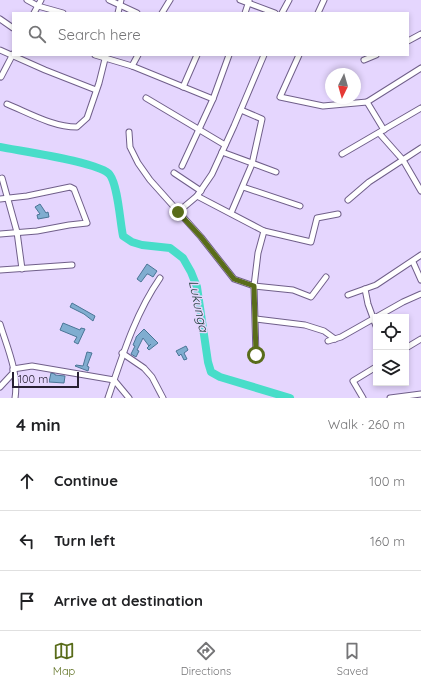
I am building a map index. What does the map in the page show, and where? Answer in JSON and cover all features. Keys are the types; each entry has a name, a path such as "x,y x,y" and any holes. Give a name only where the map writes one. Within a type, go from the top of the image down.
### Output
{"street":[{"path":"27,0 38,6 59,12"},
{"path":"35,12 41,0"},
{"path":"109,0 121,2 136,12"},
{"path":"163,12 170,0"},
{"path":"240,0 249,1 272,12"},
{"path":"283,12 289,0"},
{"path":"318,12 324,0"},
{"path":"244,12 249,1"},
{"path":"118,12 121,2"},
{"path":"0,19 12,27"},
{"path":"409,40 421,34"},
{"path":"0,50 12,55"},
{"path":"1,77 12,56"},
{"path":"15,56 45,70 96,90"},
{"path":"132,66 137,56"},
{"path":"183,87 197,56"},
{"path":"182,166 213,99 229,56"},
{"path":"178,212 197,196 212,174 264,56"},
{"path":"299,56 280,97 323,106 367,102 421,68"},
{"path":"364,60 374,56"},
{"path":"7,104 56,124 68,127 77,127 87,118 106,57 213,99"},
{"path":"146,98 225,145"},
{"path":"367,102 382,132 402,160 421,191"},
{"path":"342,154 421,108"},
{"path":"231,213 252,164 262,119 241,110"},
{"path":"129,132 130,147 138,163 178,212 201,237 234,279 254,286 293,290 311,297 326,277"},
{"path":"348,200 368,182 421,148"},
{"path":"222,152 276,172"},
{"path":"174,173 201,190"},
{"path":"2,178 17,232 22,269"},
{"path":"0,199 27,196 70,187 74,189 87,223 37,231 0,234"},
{"path":"243,187 300,206"},
{"path":"197,196 264,231 310,242 317,218 338,214"},
{"path":"256,355 254,286 258,253 264,231"},
{"path":"348,295 376,285 413,262 421,255"},
{"path":"413,262 421,280"},
{"path":"0,270 72,265"},
{"path":"108,398 122,353 140,312 160,278"},
{"path":"328,341 341,337 373,318 365,289"},
{"path":"381,314 421,294"},
{"path":"256,319 305,325 324,331 335,339"},
{"path":"0,324 13,369 16,387 15,398"},
{"path":"409,346 421,339"},
{"path":"122,353 144,368 152,377 163,398"},
{"path":"13,369 32,366 114,380 128,398"},
{"path":"0,387 13,374 13,369"},
{"path":"363,398 353,381 373,369"},
{"path":"390,398 413,397 421,394"}],"building":[{"path":"40,204 46,213 48,212 49,217 38,219 37,215 40,214 35,207"},
{"path":"147,264 157,271 153,277 147,274 141,282 137,279"},
{"path":"72,303 95,316 93,321 84,314 70,307"},
{"path":"63,323 80,330 81,328 85,329 78,344 74,342 77,337 60,330"},
{"path":"144,329 158,343 149,350 147,348 149,346 143,338 137,350 139,351 136,357 131,354 135,346 133,345 136,337"},
{"path":"186,346 188,350 184,353 187,359 184,360 181,354 179,356 176,351"},
{"path":"87,352 92,353 87,366 89,367 88,371 75,366 83,366"},
{"path":"51,373 65,376 64,383 49,382"}],"waterway":[{"name":"Lukunga","path":"0,147 76,161 103,170 110,175 117,195 123,236 132,242 142,245 170,248 183,258 191,272 197,287 208,362 211,372 220,377 290,398"}],"route":[{"path":"178,212 201,237 234,279 254,286 256,355"}]}
